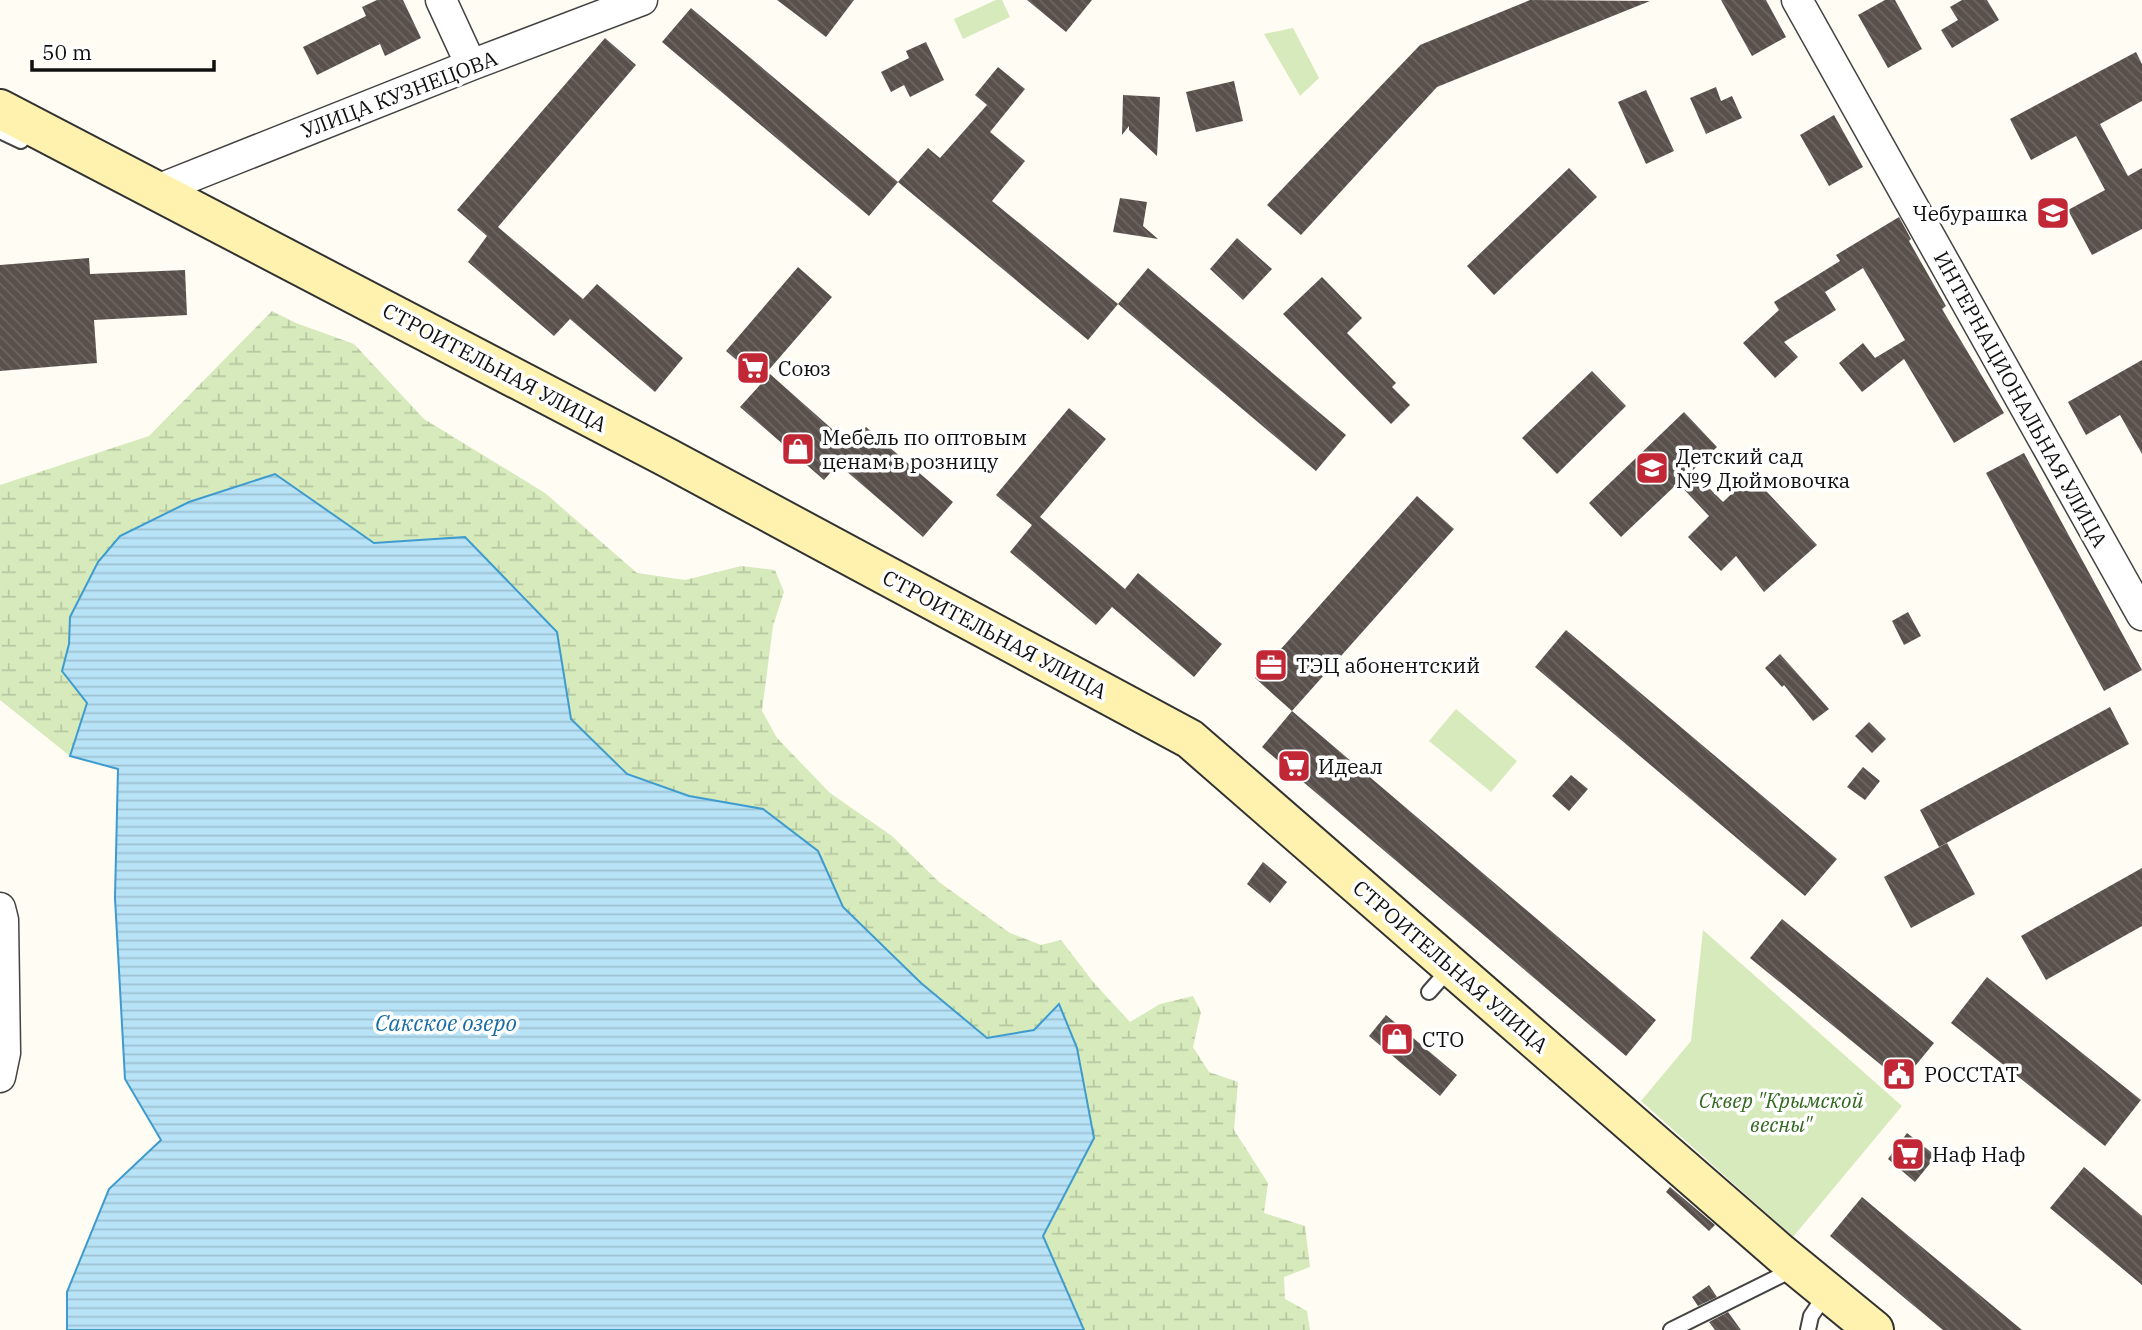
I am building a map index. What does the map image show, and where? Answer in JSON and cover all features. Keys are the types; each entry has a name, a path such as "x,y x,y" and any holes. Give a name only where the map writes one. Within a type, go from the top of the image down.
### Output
{"street":[{"path":"441,0 471,65"},
{"name":"УЛИЦА КУЗНЕЦОВА","path":"157,190 642,0"},
{"name":"ИНТЕРНАЦИОНАЛЬНАЯ УЛИЦА","path":"1797,0 2142,615"},
{"name":"СТРОИТЕЛЬНАЯ УЛИЦА","path":"0,109 49,147 157,190 668,458 1190,739 1440,979 1874,1330"},
{"path":"0,908 4,920 5,1053 0,1077"}],"lane":[{"path":"0,131 49,147"},
{"path":"1671,1330 1780,1276 1793,1263"},
{"path":"1808,1330 1811,1316 1828,1292"}],"green space":[{"path":"996,0 1002,0 1010,17 963,39 954,19"},
{"path":"1293,28 1319,78 1300,96 1264,34"},
{"path":"272,311 296,323 354,344 424,419 545,493 637,573 685,580 741,566 775,570 784,592 773,626 762,711 777,738 830,793 892,836 939,882 1010,933 1041,945 1061,940 1094,983 1130,1022 1160,1004 1193,996 1201,1012 1193,1047 1209,1072 1238,1082 1234,1130 1268,1183 1264,1213 1305,1226 1310,1267 1284,1277 1285,1299 1307,1311 1310,1330 1084,1330 1043,1235 1094,1138 1058,1004 1034,1030 987,1038 921,983 843,907 818,851 763,809 689,796 627,774 571,719 557,632 466,537 374,543 275,474 189,502 120,536 98,562 70,617 69,644 62,671 87,703 70,756 0,700 0,485 149,436"},
{"path":"1456,709 1517,761 1491,792 1429,741"},
{"name":"Сквер \"Крымской весны\"","path":"1703,930 1902,1106 1793,1237 1641,1101 1691,1041"}],"water":[{"name":"Сакское озеро","path":"275,474 374,543 465,537 557,632 571,719 627,774 689,796 763,809 818,851 843,907 921,983 987,1038 1034,1030 1059,1004 1077,1048 1094,1138 1043,1236 1084,1330 67,1330 67,1292 109,1189 161,1140 125,1079 115,898 118,769 70,756 87,703 62,671 69,644 70,617 98,562 120,536 189,502"}],"building":[{"path":"377,0 403,0 421,38 385,56 380,44 317,75 303,47 366,16 362,7"},
{"path":"777,0 854,0 826,37"},
{"path":"1027,0 1092,0 1066,32"},
{"path":"1530,0 1650,1 1437,87 1301,235 1267,205 1420,45"},
{"path":"1721,0 1766,0 1786,37 1752,56"},
{"path":"1885,0 1895,0 1922,49 1888,68 1858,15"},
{"path":"1962,0 1987,0 1999,20 1952,48 1941,30 1958,20 1950,7"},
{"path":"691,8 898,182 869,216 662,42"},
{"path":"605,38 636,65 498,227 583,299 597,284 683,358 655,392 570,319 554,336 468,262 487,236 457,210"},
{"path":"926,42 944,80 910,97 904,85 891,92 881,72 909,58 906,51"},
{"path":"2136,52 2142,64 2142,101 2100,124 2128,176 2142,168 2142,229 2092,255 2068,210 2105,190 2076,136 2031,160 2010,119"},
{"path":"998,67 1025,89 990,132 1025,161 992,201 1118,304 1088,340 898,182 928,148 940,158 987,105 975,95"},
{"path":"1234,81 1243,121 1196,132 1186,92"},
{"path":"1716,87 1721,101 1732,96 1742,118 1706,134 1690,98"},
{"path":"1646,90 1674,151 1646,164 1618,102"},
{"path":"1123,95 1160,97 1157,156 1129,130 1129,126 1122,135"},
{"path":"1834,115 1863,167 1829,186 1800,135"},
{"path":"1569,168 1597,197 1494,295 1467,266"},
{"path":"1120,198 1147,202 1143,226 1158,239 1113,232"},
{"path":"1899,217 1911,239 1909,241 1946,306 1942,309 2004,413 1954,443 1904,359 1862,392 1839,363 1863,343 1875,358 1905,340 1863,268 1825,292 1836,310 1784,342 1798,357 1775,378 1743,343 1779,310 1774,302 1840,261 1836,255"},
{"path":"1237,238 1272,269 1243,300 1210,269"},
{"path":"89,258 90,274 185,270 187,315 94,320 97,363 0,371 0,265"},
{"path":"798,267 832,297 760,380 726,351"},
{"path":"1148,268 1346,435 1316,471 1118,304"},
{"path":"1322,277 1362,318 1347,333 1396,383 1392,387 1410,405 1391,424 1283,314"},
{"path":"2142,360 2142,454 2120,415 2086,435 2068,402"},
{"path":"1592,371 1626,406 1557,474 1522,438"},
{"path":"770,374 850,445 866,427 953,502 923,537 838,464 824,480 740,407"},
{"path":"1069,408 1106,439 1040,517 1125,589 1138,573 1222,644 1194,677 1112,607 1096,625 1010,552 1032,525 996,495"},
{"name":"Детский сад №9 Дюймовочка","path":"1684,412 1717,447 1692,471 1723,502 1751,475 1817,545 1764,592 1736,556 1721,571 1688,537 1709,516 1678,483 1621,537 1589,503"},
{"path":"2024,453 2142,670 2104,691 1986,473"},
{"path":"1417,496 1454,529 1292,711 1255,678"},
{"path":"1908,612 1921,636 1904,645 1892,621"},
{"path":"1566,630 1837,859 1805,896 1535,667"},
{"path":"1780,654 1829,709 1813,721 1784,685 1782,687 1765,668"},
{"path":"2110,707 2129,744 1939,847 1920,810"},
{"path":"1292,711 1656,1020 1626,1056 1262,747"},
{"path":"1869,722 1886,739 1872,753 1855,736"},
{"path":"1863,767 1880,781 1865,800 1847,787"},
{"path":"1571,775 1588,789 1569,811 1552,796"},
{"path":"1947,843 1975,894 1911,928 1884,877"},
{"path":"1263,862 1287,882 1270,903 1247,884"},
{"path":"2142,868 2142,926 2046,980 2021,936"},
{"path":"1782,919 1934,1043 1902,1082 1750,958"},
{"path":"1987,977 2141,1100 2105,1146 1951,1023"},
{"path":"1386,1015 1457,1075 1440,1096 1369,1036"},
{"path":"1907,1133 1936,1156 1915,1182 1888,1159"},
{"path":"2084,1167 2142,1216 2142,1285 2050,1208"},
{"path":"1670,1187 1715,1225 1709,1231 1666,1192"},
{"path":"1862,1197 2022,1330 1943,1330 1830,1236"},
{"path":"1709,1285 1717,1297 1698,1306 1692,1297"},
{"path":"1728,1312 1741,1330 1715,1330 1709,1322"}],"place":[{"name":"Чебурашка","path":"2053,213"},
{"name":"Союз","path":"753,368"},
{"name":"Мебель по оптовым ценам в розницу","path":"798,449"},
{"name":"Детский сад №9 Дюймовочка","path":"1652,468"},
{"name":"ТЭЦ абонентский","path":"1271,665"},
{"name":"Идеал","path":"1294,766"},
{"name":"СТО","path":"1397,1039"},
{"name":"РОССТАТ","path":"1899,1074"},
{"name":"Наф Наф","path":"1908,1154"}]}
